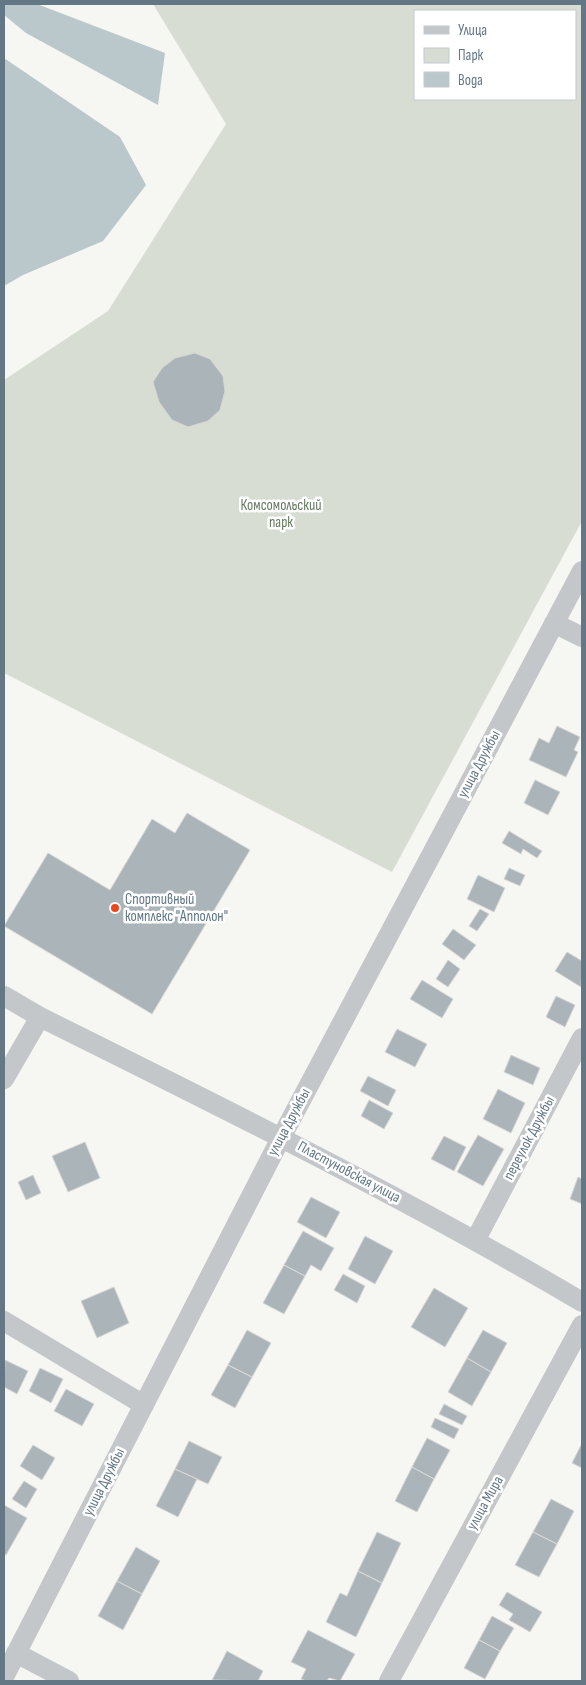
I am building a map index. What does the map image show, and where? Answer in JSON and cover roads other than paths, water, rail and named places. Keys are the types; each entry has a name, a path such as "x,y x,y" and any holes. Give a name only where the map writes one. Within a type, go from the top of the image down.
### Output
{"street":[{"name":"улица Дружбы","path":"4,1677 282,1136 582,571"},
{"path":"554,623 582,637"},
{"name":"Пластуновская улица","path":"4,996 40,1017 282,1136 476,1239 582,1302"},
{"path":"4,1080 40,1017"},
{"name":"переулок Дружбы","path":"476,1239 582,1038"},
{"path":"4,1321 144,1405"},
{"name":"улица Мира","path":"389,1681 582,1325"},
{"path":"16,1653 69,1681"}],"water":[{"path":"4,4 37,4 165,53 158,105 26,33 4,15"},
{"path":"4,58 120,137 146,185 103,241 23,275 4,286"}],"place":[{"name":"Спортивный комплекс \"Апполон\"","path":"115,908"}],"park label":[{"name":"Комсомольский парк","path":"281,514"}]}
